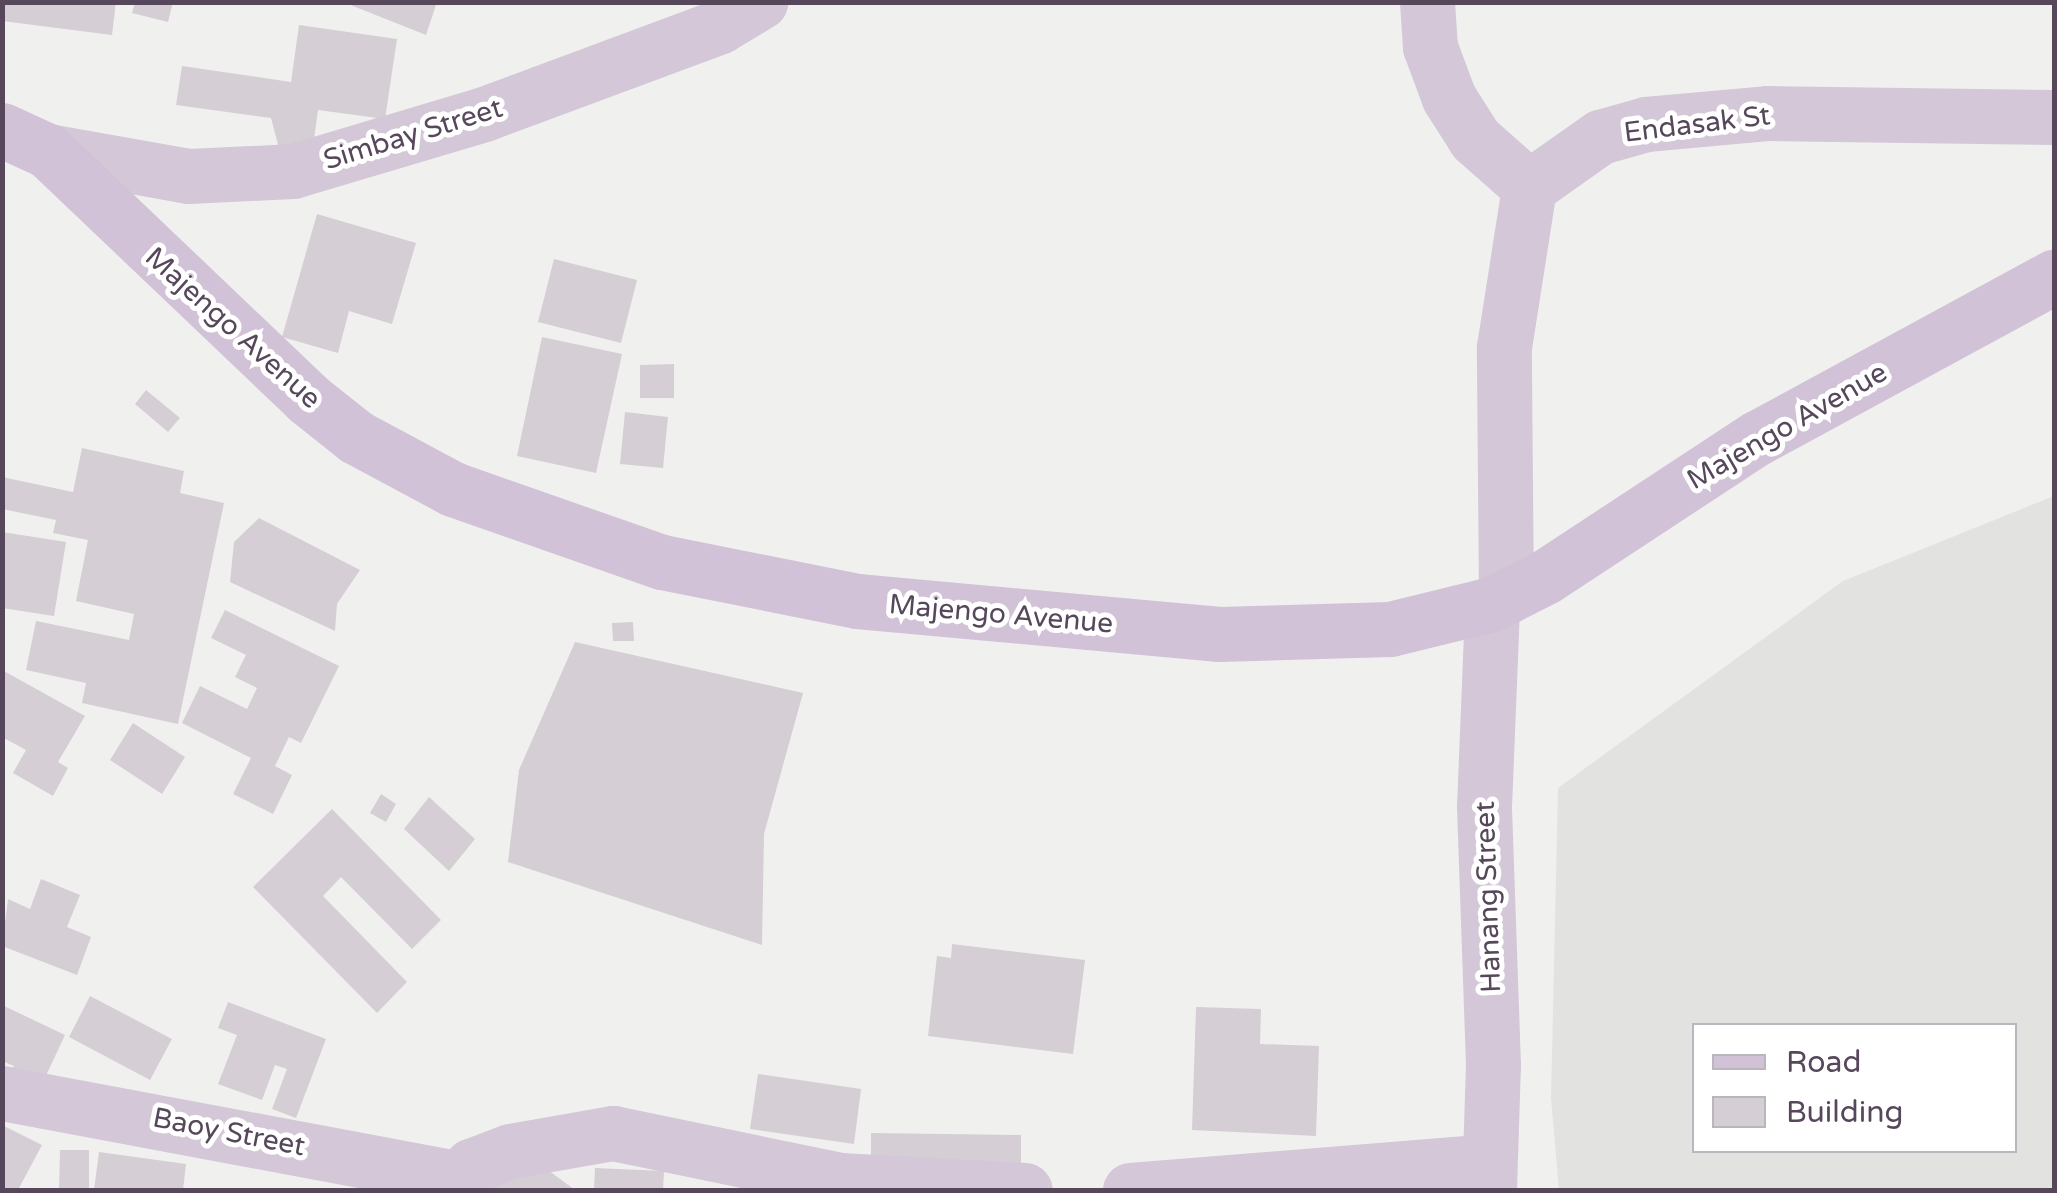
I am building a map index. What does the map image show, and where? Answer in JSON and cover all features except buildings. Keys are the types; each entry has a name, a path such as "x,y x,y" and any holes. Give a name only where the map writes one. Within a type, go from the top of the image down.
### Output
{"street":[{"name":"Simbay Street","path":"25,140 188,176 293,171 484,114 720,26 760,2"},
{"path":"1427,2 1430,47 1449,98 1474,139 1529,187 1504,348 1499,600"},
{"name":"Endasak St","path":"1529,187 1600,137 1646,124 1767,114 2054,117"},
{"name":"Majengo Avenue","path":"25,140 356,437 453,490 560,531 662,562 856,601 1219,634 1390,630 1499,600 1757,438 2054,277"},
{"name":"Hanang Street","path":"1488,1176 1493,1066 1484,807 1499,600"},
{"name":"Baoy Street","path":"2,1093 451,1184"},
{"path":"451,1184 510,1151 612,1133 840,1180 1025,1190"},
{"path":"1130,1190 1488,1176"}],"shaded area":[{"path":"2054,496 2054,1190 1559,1190 1551,1098 1558,788 1843,581"}]}
